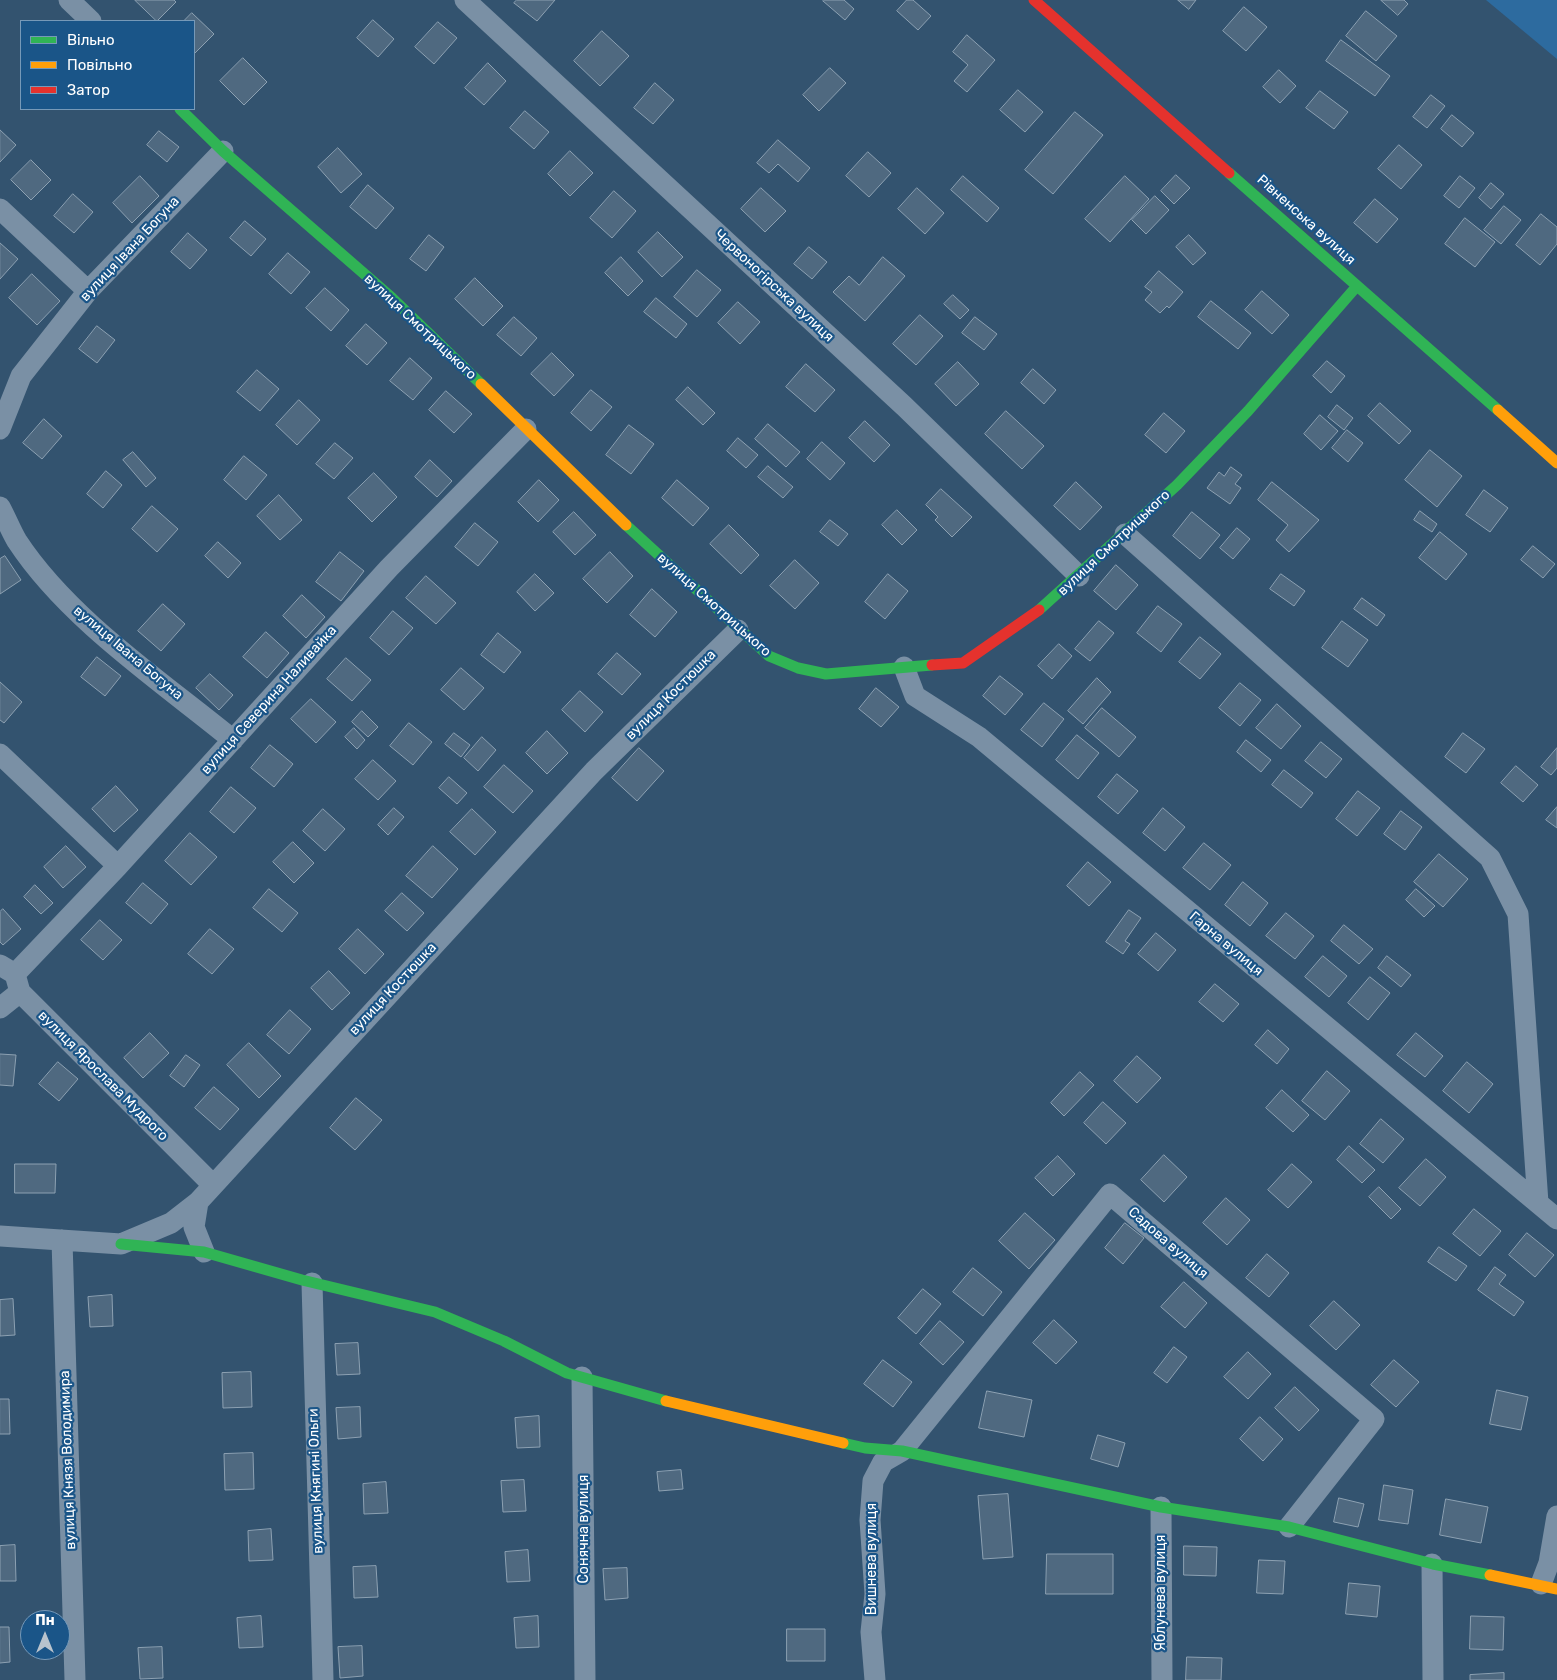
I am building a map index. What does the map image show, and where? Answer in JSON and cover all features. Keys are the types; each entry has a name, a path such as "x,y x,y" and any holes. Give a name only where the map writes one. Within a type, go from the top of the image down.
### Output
{"street":[{"path":"70,0 90,20"},
{"name":"Червоногірська вулиця","path":"465,0 904,406 1079,576"},
{"name":"Рівненська вулиця","path":"1034,0 1557,463"},
{"name":"вулиця Смотрицького","path":"181,110 223,151 392,298 599,500 738,630 769,656 798,668 826,674 904,666 963,663 1040,610 1177,486 1248,411 1357,286"},
{"name":"вулиця Івана Богуна","path":"0,429 2,419 21,376 88,291 223,151"},
{"path":"0,209 88,291"},
{"name":"вулиця Северина Наливайка","path":"0,1008 12,977 118,866 389,568 526,429"},
{"name":"вулиця Івана Богуна","path":"0,507 17,541 54,588 105,636 233,740"},
{"path":"1125,534 1490,858 1518,914 1538,1202"},
{"name":"вулиця Костюшка","path":"0,1236 121,1244 171,1222 198,1202 594,771 738,630"},
{"name":"Гарна вулиця","path":"904,666 915,696 979,737 1557,1219"},
{"path":"0,754 118,866"},
{"name":"вулиця Ярослава Мудрого","path":"12,977 212,1185"},
{"name":"Садова вулиця","path":"902,1451 1110,1194 1374,1420 1290,1527"},
{"path":"198,1202 194,1227 204,1252"},
{"name":"вулиця Князя Володимира","path":"62,1240 74,1680"},
{"path":"121,1244 204,1252 312,1283 435,1312 504,1342 567,1373 665,1401 865,1448 902,1451 1161,1507 1290,1527 1432,1564 1549,1587 1549,1563 1557,1516"},
{"name":"вулиця Княгині Ольги","path":"312,1283 323,1680"},
{"name":"Сонячна вулиця","path":"582,1377 585,1680"},
{"name":"Вишнева вулиця","path":"875,1680 871,1632 875,1594 870,1520 872,1481 883,1462 902,1451"},
{"name":"Яблунева вулиця","path":"1161,1507 1162,1680"},
{"path":"1432,1564 1433,1680"}],"shaded area":[{"path":"1486,0 1557,0 1557,59"}],"building":[{"path":"135,0 174,0 176,2 156,20"},
{"path":"517,0 555,0 537,21 514,3"},
{"path":"824,0 844,0 854,9 845,20"},
{"path":"907,0 913,0 931,16 918,30 897,11"},
{"path":"1178,0 1196,0 1189,9"},
{"path":"1381,0 1404,0 1408,4 1398,15"},
{"path":"1244,7 1267,27 1246,51 1223,31"},
{"path":"1366,11 1397,36 1376,61 1346,36"},
{"path":"192,13 214,34 195,53 195,20 185,20"},
{"path":"373,20 394,39 378,57 357,38"},
{"path":"438,22 457,38 434,64 415,47"},
{"path":"602,31 629,56 600,86 574,61"},
{"path":"967,35 995,60 967,92 954,81 968,65 953,52"},
{"path":"1341,40 1390,76 1375,96 1326,61"},
{"path":"243,58 267,82 244,105 220,81"},
{"path":"488,63 506,81 484,105 465,88"},
{"path":"830,68 846,83 819,111 803,95"},
{"path":"1279,70 1296,86 1280,103 1263,87"},
{"path":"655,83 674,100 653,124 634,108"},
{"path":"1018,90 1043,112 1025,132 1000,110"},
{"path":"1320,91 1348,112 1334,129 1306,108"},
{"path":"1431,95 1445,106 1427,128 1413,117"},
{"path":"525,111 549,132 534,149 510,128"},
{"path":"1075,112 1103,135 1053,194 1025,170"},
{"path":"1452,115 1474,133 1462,147 1441,129"},
{"path":"0,130 16,145 0,162"},
{"path":"159,131 179,147 167,162 147,145"},
{"path":"778,140 810,168 798,182 778,164 769,173 757,163"},
{"path":"1399,145 1422,165 1401,189 1378,169"},
{"path":"338,148 362,174 341,193 318,167"},
{"path":"570,151 593,173 570,196 548,174"},
{"path":"868,152 891,173 869,197 846,176"},
{"path":"31,160 51,180 31,200 11,180"},
{"path":"1176,175 1190,188 1174,204 1161,191"},
{"path":"140,176 159,196 132,223 113,203"},
{"path":"963,176 999,208 987,222 951,190"},
{"path":"1125,176 1149,199 1110,242 1085,219"},
{"path":"1460,176 1475,188 1459,208 1444,196"},
{"path":"1491,183 1504,194 1491,209 1479,198"},
{"path":"368,185 394,208 376,229 350,207"},
{"path":"761,188 786,211 765,232 741,209"},
{"path":"917,188 944,213 925,234 898,209"},
{"path":"614,191 636,211 612,238 590,218"},
{"path":"73,194 93,212 74,233 54,216"},
{"path":"1155,196 1169,210 1146,234 1132,220"},
{"path":"1375,199 1398,219 1377,243 1354,223"},
{"path":"1504,206 1521,220 1501,244 1484,230"},
{"path":"1541,214 1557,227 1557,244 1540,265 1516,245"},
{"path":"1465,218 1495,242 1475,267 1445,244"},
{"path":"245,221 266,239 251,256 230,238"},
{"path":"658,232 683,257 662,277 638,252"},
{"path":"188,233 207,250 190,269 171,252"},
{"path":"429,235 444,247 426,271 410,259"},
{"path":"1189,235 1206,253 1193,265 1176,247"},
{"path":"0,243 18,259 0,279"},
{"path":"809,247 827,262 812,279 794,264"},
{"path":"288,253 310,272 291,294 269,274"},
{"path":"621,257 643,281 628,296 605,273"},
{"path":"883,257 905,276 865,321 833,292 849,276 859,285"},
{"path":"697,270 721,290 697,317 674,297"},
{"path":"1159,271 1183,292 1169,308 1167,306 1160,313 1145,300 1152,292 1145,287"},
{"path":"32,274 60,301 37,325 9,298"},
{"path":"475,278 503,306 483,326 455,299"},
{"path":"325,288 349,310 331,331 306,308"},
{"path":"1262,291 1289,315 1272,334 1245,310"},
{"path":"953,295 969,310 960,319 944,304"},
{"path":"656,298 687,324 676,338 644,312"},
{"path":"1211,301 1251,333 1238,349 1198,317"},
{"path":"738,302 760,322 740,344 718,323"},
{"path":"920,315 943,336 916,365 893,344"},
{"path":"514,317 537,338 521,356 497,335"},
{"path":"975,317 997,334 984,350 962,333"},
{"path":"366,324 387,343 367,365 346,346"},
{"path":"97,326 115,340 97,363 79,349"},
{"path":"552,353 574,375 554,396 531,374"},
{"path":"410,358 432,378 413,400 390,381"},
{"path":"1327,361 1345,376 1331,393 1313,376"},
{"path":"958,362 979,384 956,406 935,384"},
{"path":"806,364 835,390 815,412 786,387"},
{"path":"1033,369 1056,390 1044,404 1021,383"},
{"path":"257,370 279,389 260,411 237,392"},
{"path":"688,387 715,413 703,425 676,400"},
{"path":"591,390 612,407 591,431 571,413"},
{"path":"446,391 472,414 454,433 429,410"},
{"path":"299,400 320,420 297,445 276,425"},
{"path":"1380,403 1411,431 1399,444 1368,416"},
{"path":"1337,405 1353,418 1344,430 1328,417"},
{"path":"1006,411 1044,446 1022,469 985,434"},
{"path":"1164,413 1185,431 1166,453 1145,435"},
{"path":"1320,415 1338,431 1321,450 1304,434"},
{"path":"44,419 62,436 42,459 23,443"},
{"path":"865,421 890,445 874,462 849,438"},
{"path":"768,424 800,452 786,467 755,439"},
{"path":"629,425 654,444 631,474 606,455"},
{"path":"1347,430 1363,443 1348,462 1332,448"},
{"path":"738,438 758,455 746,468 727,451"},
{"path":"822,442 845,463 830,480 807,459"},
{"path":"335,443 353,458 334,479 316,464"},
{"path":"1430,450 1462,476 1437,507 1405,480"},
{"path":"133,452 156,478 146,487 123,460"},
{"path":"244,456 267,475 246,500 224,480"},
{"path":"430,460 452,481 437,497 415,477"},
{"path":"768,466 793,487 783,498 758,477"},
{"path":"1231,467 1242,475 1235,484 1241,488 1230,504 1207,488 1219,472 1224,476"},
{"path":"106,471 122,485 103,508 87,494"},
{"path":"374,473 397,497 372,522 348,498"},
{"path":"539,480 559,500 538,522 518,502"},
{"path":"677,480 709,508 693,526 662,498"},
{"path":"1076,482 1102,507 1080,530 1054,506"},
{"path":"1272,482 1319,520 1289,552 1276,540 1288,525 1258,500"},
{"path":"941,489 972,517 952,537 935,520 938,517 926,505"},
{"path":"1484,490 1508,508 1490,532 1466,515"},
{"path":"279,495 302,520 280,540 257,516"},
{"path":"152,506 178,529 157,552 132,529"},
{"path":"897,510 917,530 902,545 882,525"},
{"path":"1420,511 1437,524 1432,532 1414,520"},
{"path":"574,512 596,535 575,555 553,532"},
{"path":"1192,512 1220,535 1200,559 1173,536"},
{"path":"830,520 848,534 838,546 820,532"},
{"path":"475,523 498,542 478,566 455,547"},
{"path":"729,525 759,555 741,574 710,544"},
{"path":"1237,528 1250,539 1233,559 1220,548"},
{"path":"1440,532 1467,554 1446,580 1419,558"},
{"path":"218,542 241,563 228,578 205,556"},
{"path":"1533,546 1555,564 1543,578 1521,560"},
{"path":"340,552 364,571 341,601 316,582"},
{"path":"610,552 633,576 607,603 583,579"},
{"path":"5,556 21,580 0,594 0,559"},
{"path":"795,560 819,583 795,609 770,586"},
{"path":"1116,565 1138,585 1116,610 1094,591"},
{"path":"535,574 554,593 535,611 517,592"},
{"path":"888,574 908,591 885,619 865,602"},
{"path":"1281,574 1305,591 1294,606 1270,589"},
{"path":"426,576 456,603 436,624 406,598"},
{"path":"652,589 677,612 655,637 630,615"},
{"path":"302,595 325,617 306,638 283,616"},
{"path":"1362,598 1385,615 1377,626 1354,609"},
{"path":"163,604 185,624 161,651 138,631"},
{"path":"1158,606 1182,624 1161,652 1137,633"},
{"path":"393,611 413,628 389,655 370,638"},
{"path":"1099,621 1114,633 1090,661 1075,649"},
{"path":"1342,621 1368,640 1348,667 1322,648"},
{"path":"266,632 289,653 267,678 243,657"},
{"path":"498,633 521,652 504,673 481,655"},
{"path":"1200,637 1221,654 1200,679 1179,662"},
{"path":"1059,644 1072,656 1052,679 1038,666"},
{"path":"617,653 641,674 622,695 598,674"},
{"path":"97,657 121,676 105,696 81,677"},
{"path":"346,658 371,680 352,701 327,679"},
{"path":"461,668 484,688 464,710 441,690"},
{"path":"210,674 233,695 219,710 196,688"},
{"path":"1000,676 1023,694 1005,715 983,696"},
{"path":"1097,678 1111,692 1083,724 1068,711"},
{"path":"0,682 22,702 4,723 0,720"},
{"path":"1240,683 1261,700 1240,726 1219,708"},
{"path":"876,688 899,707 881,727 859,709"},
{"path":"580,691 603,712 585,732 562,710"},
{"path":"311,699 336,722 316,743 291,719"},
{"path":"1044,703 1064,719 1042,747 1021,730"},
{"path":"1277,704 1301,726 1281,749 1256,728"},
{"path":"1102,708 1136,737 1119,757 1085,728"},
{"path":"362,711 378,727 368,737 352,722"},
{"path":"409,723 432,742 413,765 390,746"},
{"path":"354,728 365,740 357,749 345,737"},
{"path":"547,731 568,753 547,774 526,753"},
{"path":"454,733 470,745 461,757 445,744"},
{"path":"1463,733 1485,749 1466,773 1445,757"},
{"path":"1077,735 1099,753 1078,779 1056,760"},
{"path":"482,737 496,750 478,771 464,758"},
{"path":"1246,740 1271,760 1261,772 1237,752"},
{"path":"1321,742 1342,759 1326,778 1305,761"},
{"path":"270,745 293,764 274,787 251,768"},
{"path":"639,748 664,771 637,801 612,778"},
{"path":"1557,748 1557,768 1551,775 1541,767"},
{"path":"373,760 396,781 378,800 355,779"},
{"path":"504,765 533,791 513,813 484,787"},
{"path":"1516,766 1538,785 1523,802 1501,783"},
{"path":"1284,770 1313,793 1301,808 1272,785"},
{"path":"1117,774 1138,791 1118,814 1098,797"},
{"path":"449,777 467,793 457,804 439,788"},
{"path":"116,786 138,810 114,832 92,809"},
{"path":"231,787 256,808 234,833 210,812"},
{"path":"1358,791 1380,808 1357,836 1336,819"},
{"path":"1557,807 1557,828 1546,820"},
{"path":"394,808 404,817 388,835 378,825"},
{"path":"1163,808 1185,827 1165,851 1143,833"},
{"path":"323,809 345,829 325,851 303,831"},
{"path":"472,809 496,832 475,855 450,832"},
{"path":"1401,811 1422,827 1405,850 1384,834"},
{"path":"190,833 217,857 191,885 165,861"},
{"path":"293,842 314,863 294,883 273,862"},
{"path":"1204,843 1231,865 1210,890 1183,868"},
{"path":"66,846 86,867 63,888 44,867"},
{"path":"433,846 458,869 432,898 406,876"},
{"path":"1439,854 1468,879 1443,907 1414,882"},
{"path":"1088,862 1111,882 1089,906 1067,886"},
{"path":"1243,882 1268,903 1250,926 1225,905"},
{"path":"143,883 168,904 151,924 126,903"},
{"path":"35,885 53,903 41,914 24,897"},
{"path":"269,889 298,913 282,932 253,908"},
{"path":"1416,889 1435,906 1424,917 1406,900"},
{"path":"402,893 424,913 407,931 385,911"},
{"path":"3,909 21,929 3,945 0,942 0,912"},
{"path":"1129,910 1141,918 1125,941 1130,944 1123,954 1106,942"},
{"path":"1286,913 1314,936 1295,959 1266,936"},
{"path":"100,920 122,940 103,960 81,940"},
{"path":"1344,925 1373,949 1359,964 1331,941"},
{"path":"210,929 234,949 212,974 188,954"},
{"path":"358,929 384,954 365,974 339,949"},
{"path":"1156,933 1176,950 1158,971 1138,954"},
{"path":"1323,956 1347,976 1329,997 1305,977"},
{"path":"1387,956 1411,975 1401,987 1378,968"},
{"path":"329,971 350,993 332,1010 311,988"},
{"path":"1370,977 1390,993 1368,1020 1348,1003"},
{"path":"1215,984 1239,1004 1223,1022 1199,1002"},
{"path":"290,1010 311,1029 289,1054 267,1035"},
{"path":"1268,1030 1289,1049 1277,1064 1255,1045"},
{"path":"150,1033 169,1053 143,1078 124,1058"},
{"path":"1416,1033 1443,1056 1425,1077 1397,1055"},
{"path":"249,1043 281,1076 259,1098 227,1065"},
{"path":"0,1054 16,1055 13,1086 0,1085"},
{"path":"186,1055 200,1065 184,1087 170,1076"},
{"path":"1137,1056 1161,1078 1137,1103 1114,1081"},
{"path":"58,1062 78,1079 59,1101 39,1084"},
{"path":"1467,1062 1493,1084 1469,1113 1443,1091"},
{"path":"1327,1071 1350,1091 1325,1120 1302,1101"},
{"path":"1080,1072 1094,1085 1064,1116 1051,1103"},
{"path":"214,1087 239,1109 220,1130 195,1108"},
{"path":"1282,1090 1309,1115 1293,1132 1266,1108"},
{"path":"356,1098 382,1120 355,1150 330,1128"},
{"path":"1103,1102 1126,1123 1106,1144 1084,1123"},
{"path":"1381,1119 1404,1139 1383,1163 1360,1144"},
{"path":"1349,1146 1375,1170 1362,1183 1337,1160"},
{"path":"1164,1155 1187,1177 1164,1202 1141,1180"},
{"path":"1058,1156 1075,1174 1053,1196 1035,1178"},
{"path":"1426,1159 1446,1177 1420,1206 1399,1188"},
{"path":"15,1164 56,1164 55,1193 15,1193"},
{"path":"1292,1164 1312,1182 1288,1208 1268,1190"},
{"path":"1379,1187 1401,1209 1391,1219 1369,1197"},
{"path":"1226,1198 1250,1220 1227,1245 1203,1223"},
{"path":"1474,1209 1501,1231 1480,1256 1453,1234"},
{"path":"1025,1213 1055,1240 1029,1269 999,1241"},
{"path":"1125,1223 1144,1238 1123,1264 1105,1248"},
{"path":"1527,1233 1554,1255 1535,1277 1509,1255"},
{"path":"1439,1247 1467,1266 1456,1281 1428,1262"},
{"path":"1267,1254 1289,1273 1269,1297 1246,1278"},
{"path":"1495,1267 1506,1275 1499,1284 1524,1302 1514,1316 1478,1290"},
{"path":"973,1268 1002,1292 983,1316 953,1292"},
{"path":"1184,1282 1207,1303 1185,1328 1161,1307"},
{"path":"923,1289 941,1304 916,1334 898,1318"},
{"path":"112,1295 113,1326 90,1327 88,1297"},
{"path":"13,1299 15,1335 0,1336 0,1300"},
{"path":"1334,1301 1360,1325 1336,1350 1310,1326"},
{"path":"1054,1320 1077,1342 1056,1364 1033,1343"},
{"path":"940,1321 964,1342 943,1365 920,1344"},
{"path":"358,1343 360,1374 337,1375 335,1344"},
{"path":"1174,1347 1187,1357 1167,1383 1154,1373"},
{"path":"1248,1352 1271,1374 1248,1399 1224,1377"},
{"path":"883,1360 912,1382 893,1407 864,1384"},
{"path":"1394,1360 1419,1382 1396,1407 1371,1385"},
{"path":"251,1372 252,1407 223,1408 222,1373"},
{"path":"1295,1387 1319,1410 1299,1431 1275,1408"},
{"path":"1497,1390 1528,1397 1521,1430 1490,1424"},
{"path":"987,1391 1032,1400 1024,1437 979,1428"},
{"path":"0,1399 9,1399 10,1434 0,1434"},
{"path":"360,1407 361,1437 338,1439 336,1408"},
{"path":"539,1416 540,1447 517,1448 515,1418"},
{"path":"1260,1417 1283,1439 1263,1461 1240,1439"},
{"path":"1098,1435 1125,1443 1118,1467 1091,1459"},
{"path":"253,1453 254,1489 225,1490 224,1454"},
{"path":"681,1470 683,1489 659,1491 657,1472"},
{"path":"524,1480 526,1511 503,1512 501,1481"},
{"path":"386,1482 388,1513 364,1514 363,1484"},
{"path":"1384,1485 1413,1490 1408,1524 1379,1520"},
{"path":"1008,1494 1013,1557 983,1559 978,1496"},
{"path":"1339,1498 1364,1504 1358,1527 1334,1522"},
{"path":"1446,1499 1488,1507 1481,1543 1440,1535"},
{"path":"271,1529 273,1560 249,1561 248,1531"},
{"path":"15,1545 16,1581 0,1581 0,1546"},
{"path":"1184,1546 1217,1547 1216,1576 1184,1575"},
{"path":"528,1550 530,1581 507,1582 505,1552"},
{"path":"1047,1554 1113,1554 1113,1594 1046,1594"},
{"path":"1259,1560 1285,1561 1283,1594 1257,1593"},
{"path":"376,1566 378,1597 354,1598 353,1567"},
{"path":"627,1568 628,1598 605,1600 603,1569"},
{"path":"1349,1583 1380,1586 1377,1617 1346,1614"},
{"path":"261,1616 263,1647 239,1648 237,1618"},
{"path":"538,1616 539,1647 516,1648 514,1618"},
{"path":"1471,1616 1504,1617 1503,1650 1470,1649"},
{"path":"0,1627 9,1627 10,1662 0,1663"},
{"path":"787,1629 825,1629 825,1661 787,1661"},
{"path":"362,1646 363,1676 340,1678 338,1647"},
{"path":"162,1647 163,1678 140,1679 138,1648"},
{"path":"1187,1657 1222,1658 1221,1680 1186,1680"},
{"path":"1504,1673 1504,1680 1470,1680 1470,1675"}],"traffic: fast":[{"path":"181,110 223,151 392,298 481,384"},
{"path":"1229,173 1498,410"},
{"path":"1039,610 1177,485 1248,411 1357,286"},
{"path":"626,525 769,656 798,668 826,674 932,665"},
{"path":"121,1244 204,1252 302,1280 435,1312 504,1341 567,1373 666,1401"},
{"path":"843,1443 865,1448 902,1451 1161,1507 1289,1527 1433,1564 1490,1575"}],"traffic: slow":[{"path":"481,384 626,525"},
{"path":"1498,410 1557,463"},
{"path":"666,1401 843,1443"},
{"path":"1490,1575 1557,1589"}],"traffic: jam":[{"path":"1034,0 1229,173"},
{"path":"932,665 963,663 1039,610"}]}
